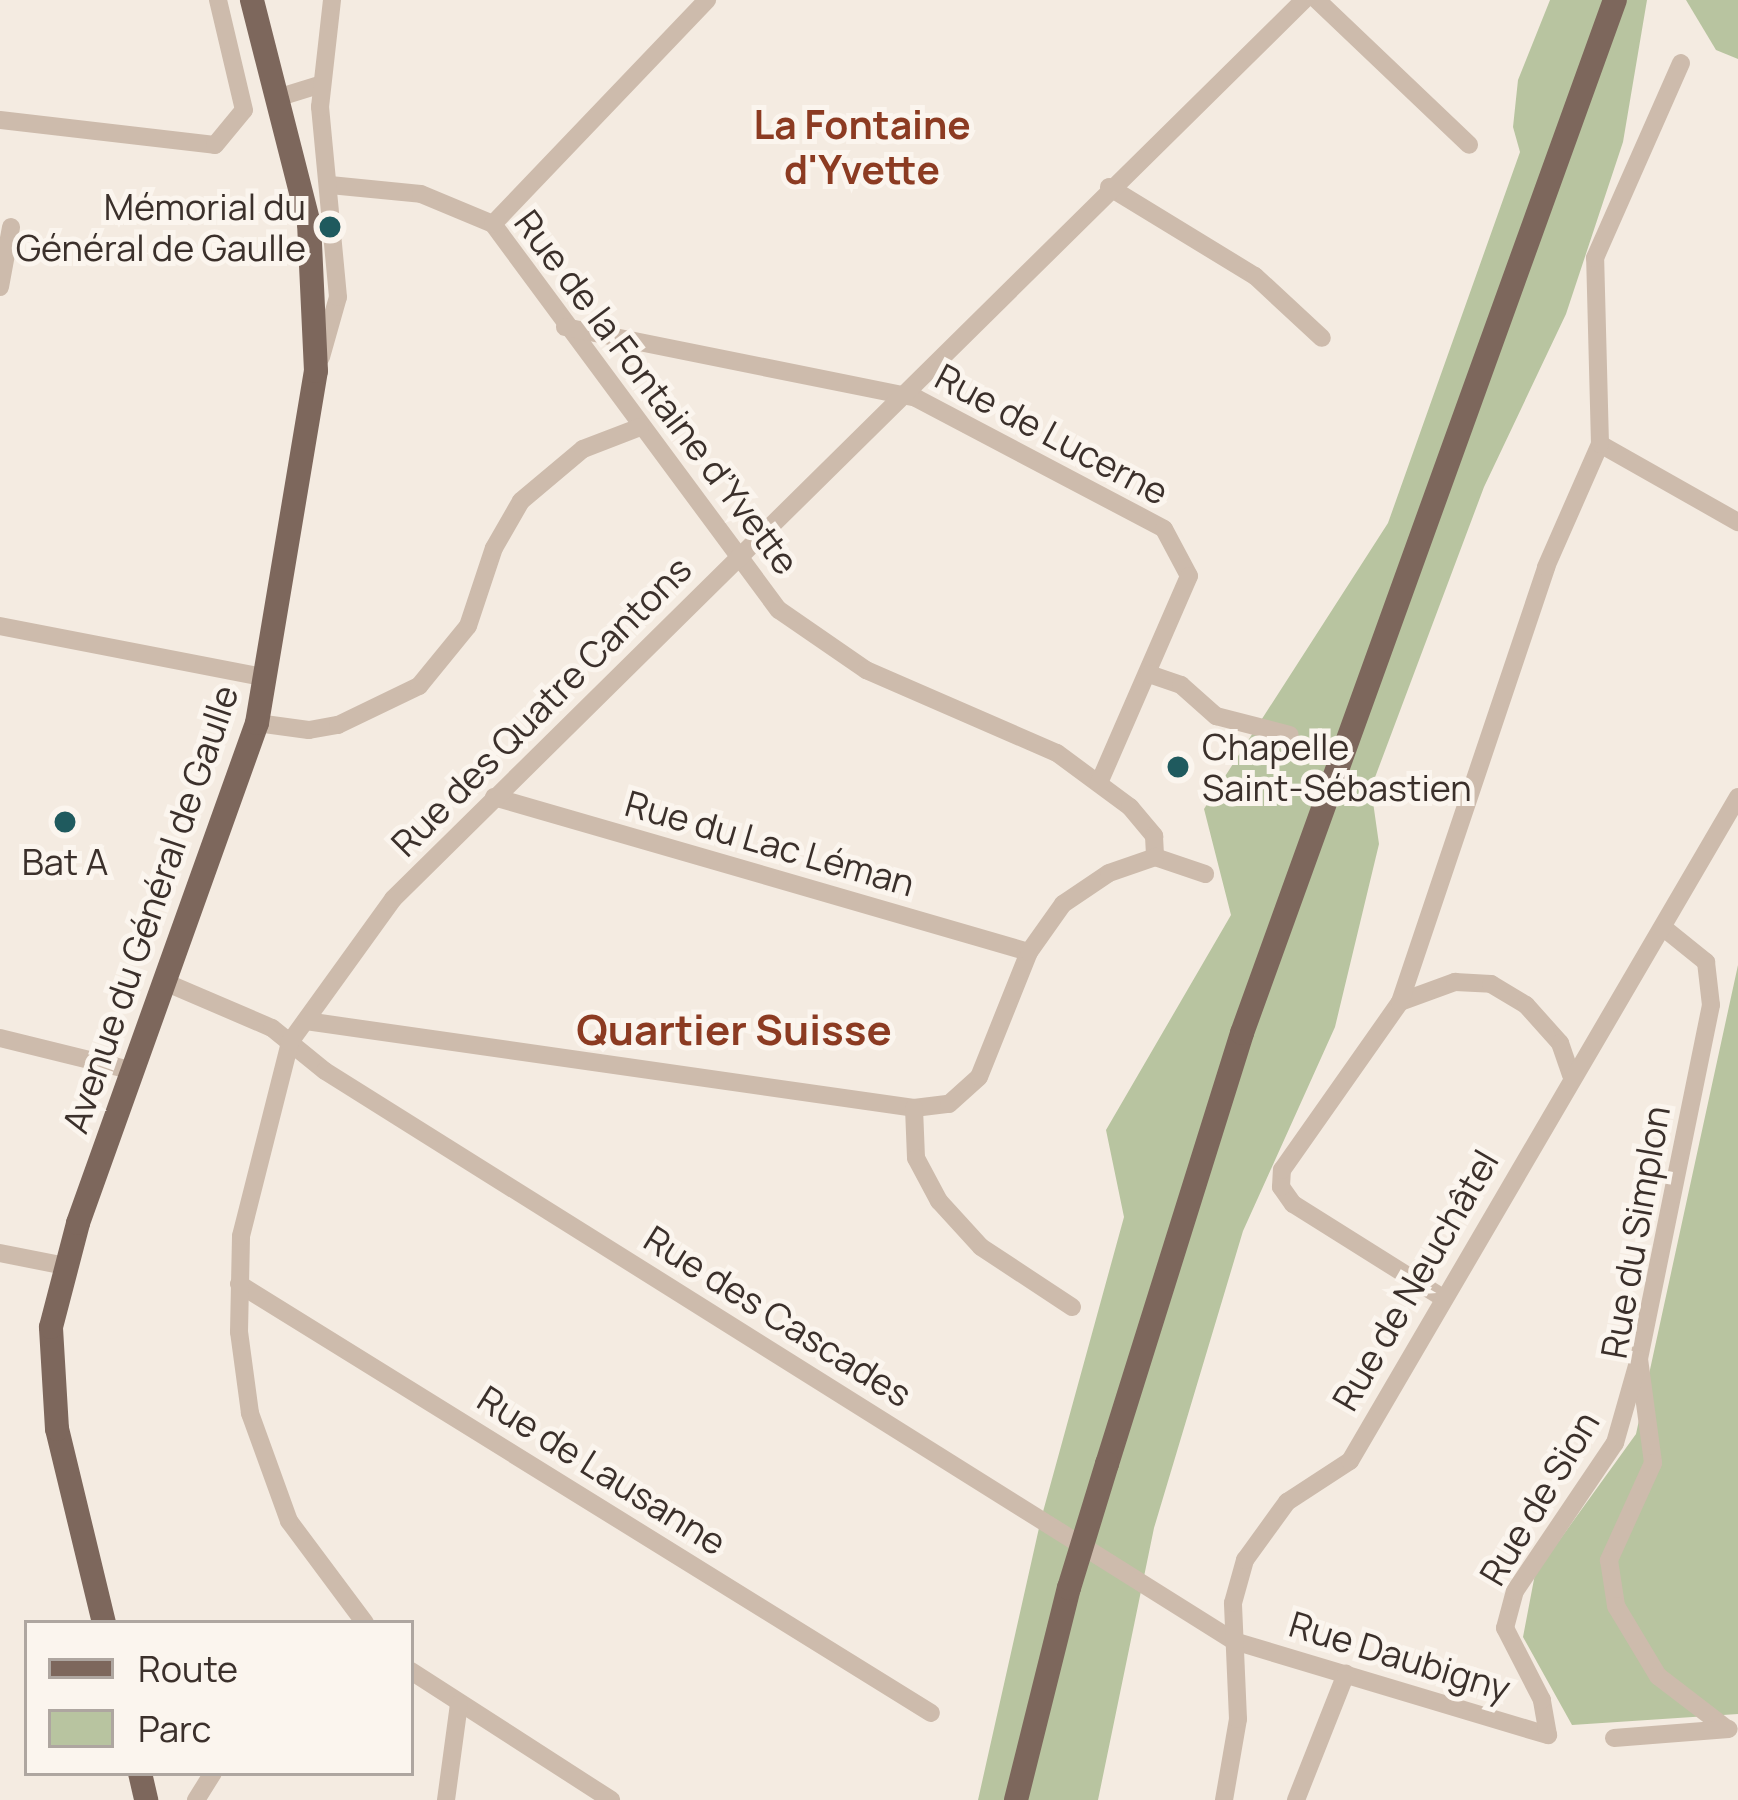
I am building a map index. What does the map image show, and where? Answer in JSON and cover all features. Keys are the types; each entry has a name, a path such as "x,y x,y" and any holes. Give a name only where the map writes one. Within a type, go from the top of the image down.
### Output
{"main road":[{"name":"Avenue du Général de Gaulle","path":"103,1620 51,1388 51,1327 65,1266 257,723 316,371 312,246 290,137 252,0"},
{"path":"1016,1800 1069,1588 1242,1033 1615,0"}],"street":[{"path":"0,120 215,145 244,110 218,0"},
{"path":"316,371 338,297 321,130 332,0"},
{"path":"493,224 706,0"},
{"name":"Rue des Quatre Cantons","path":"363,1620 289,1521 250,1413 239,1284 252,1178 290,1042 393,899 898,393 1304,0"},
{"path":"1317,0 1469,146"},
{"path":"1443,1298 1294,1204 1281,1187 1282,1170 1400,1002 1546,567 1600,444 1595,258 1681,63"},
{"path":"280,97 322,84"},
{"path":"290,137 321,130"},
{"name":"Rue de la Fontaine d’Yvette","path":"330,184 422,194 493,224 736,559 815,641 1058,753 1099,783 1154,836 1155,856"},
{"path":"1109,187 1255,276 1322,338"},
{"path":"0,286 11,227"},
{"name":"Rue de Lucerne","path":"565,327 898,393 1164,529 1189,576 1099,783"},
{"path":"257,723 309,730 338,724 419,686 468,626 494,548 521,501 583,449 640,427"},
{"path":"1600,444 1738,522"},
{"path":"0,626 267,678"},
{"path":"1149,674 1181,685 1216,716 1290,735"},
{"name":"Rue du Lac Léman","path":"494,797 1029,952"},
{"name":"Rue de Neuchâtel","path":"1224,1800 1238,1719 1233,1603 1264,1528 1350,1461 1738,797"},
{"path":"306,1021 914,1108 949,1104 979,1078 1029,952 1063,904 1108,873 1155,856 1205,874"},
{"name":"Rue du Simplon","path":"1665,928 1706,962 1711,1006 1639,1359 1653,1463 1609,1560 1616,1606 1658,1676 1732,1728"},
{"path":"1400,1002 1455,982 1491,984 1526,1005 1559,1043 1571,1076"},
{"name":"Rue des Cascades","path":"167,983 290,1042 325,1071 1234,1641"},
{"path":"0,1039 134,1071"},
{"path":"914,1108 916,1158 940,1201 981,1247 1072,1306"},
{"path":"0,1252 65,1266"},
{"name":"Rue de Lausanne","path":"239,1284 931,1713"},
{"name":"Rue de Sion","path":"1548,1735 1542,1700 1504,1628 1515,1591 1615,1443 1639,1359"},
{"name":"Rue Daubigny","path":"1234,1641 1548,1735"},
{"path":"414,1673 611,1800"},
{"path":"1296,1800 1346,1674"},
{"path":"414,1689 432,1688"},
{"path":"446,1800 459,1704"},
{"path":"1614,1738 1732,1728"}],"green space":[{"path":"1550,0 1647,0 1623,142 1566,314 1484,487 1371,788 1379,844 1335,1027 1243,1231 1154,1528 1098,1800 978,1800 1041,1519 1124,1217 1106,1130 1231,915 1204,809 1388,523 1520,152 1513,127 1518,80"},
{"path":"1686,0 1738,0 1738,59 1716,50"},
{"path":"1738,965 1738,1714 1572,1725 1523,1637 1535,1574 1636,1434"}],"place":[{"name":"Mémorial du Général de Gaulle","path":"330,227"},
{"name":"Chapelle Saint-Sébastien","path":"1178,767"},
{"name":"Bat A","path":"65,822"}],"district":[{"name":"La Fontaine d'Yvette","path":"862,148"},
{"name":"Quartier Suisse","path":"734,1029"}]}
